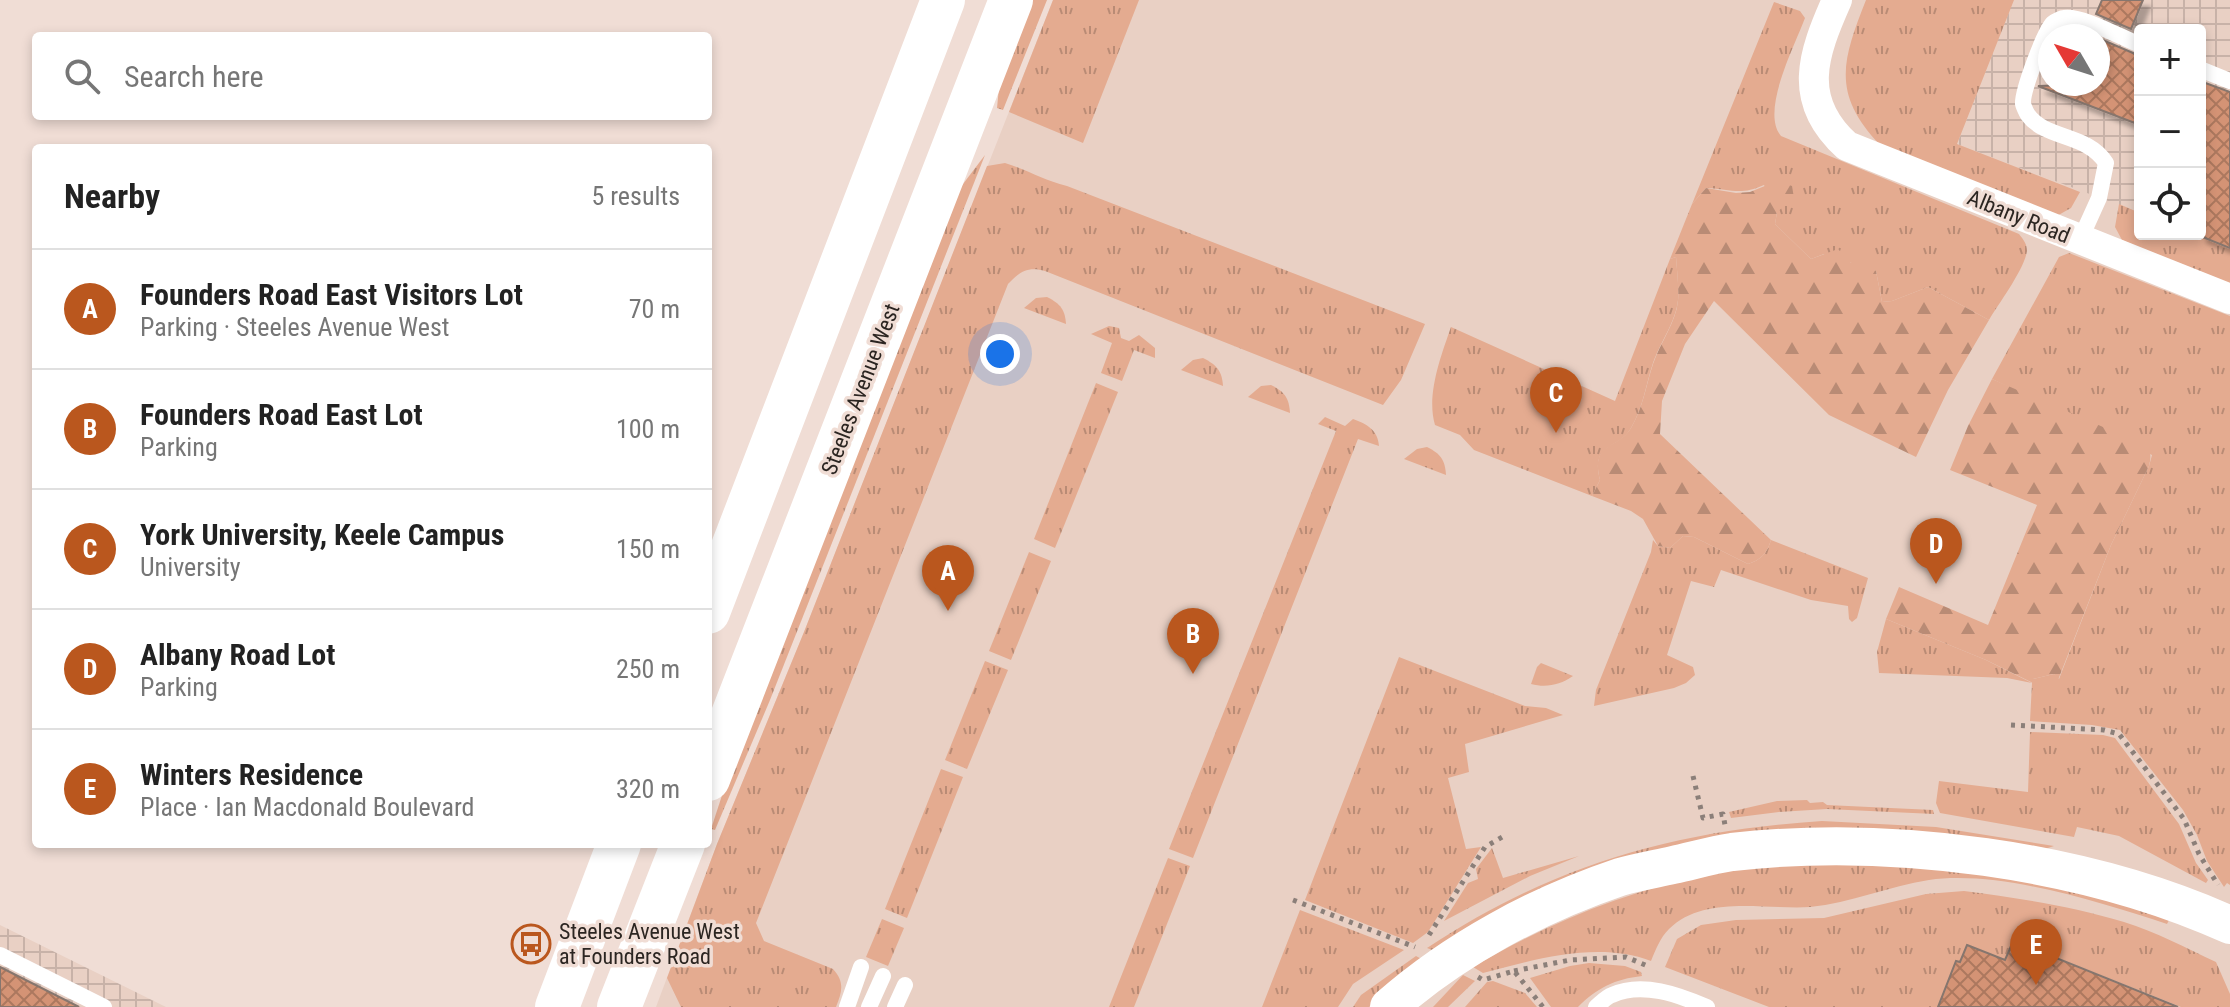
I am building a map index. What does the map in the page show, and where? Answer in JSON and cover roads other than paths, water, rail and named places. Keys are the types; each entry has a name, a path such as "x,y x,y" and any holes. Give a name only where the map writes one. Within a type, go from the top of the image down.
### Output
{"main road":[{"path":"712,602 943,0"},
{"name":"Steeles Avenue West","path":"712,769 1011,0"},
{"path":"557,1007 617,848"},
{"path":"619,1007 681,848"}],"street":[{"name":"Albany Road","path":"1837,0 1814,62 1814,90 1830,129 1851,149 2230,299"},
{"path":"1389,1007 1419,979 1445,962 1537,912 1621,877 1730,852 1880,848 1962,853 2074,873 2156,898 2226,908"}],"lane":[{"path":"2080,240 2099,198 2106,163 2100,153 2081,141 2034,122 2023,104 2024,94 2044,38 2052,23 2062,18 2074,18 2134,43"},
{"path":"2206,71 2230,81"},
{"path":"0,955 104,1007"},
{"path":"847,1007 861,967"},
{"path":"869,1007 883,976"},
{"path":"895,1007 905,985"},
{"path":"1596,1007 1611,995 1637,989 1676,994 1707,1007"}],"place":[{"name":"York University, Keele Campus","path":"1556,433"},
{"name":"Albany Road Lot","path":"1936,584"},
{"name":"Founders Road East Visitors Lot","path":"948,611"},
{"name":"Founders Road East Lot","path":"1193,674"},
{"name":"Steeles Avenue West at Founders Road","path":"531,944"},
{"name":"Winters Residence","path":"2036,985"}]}
